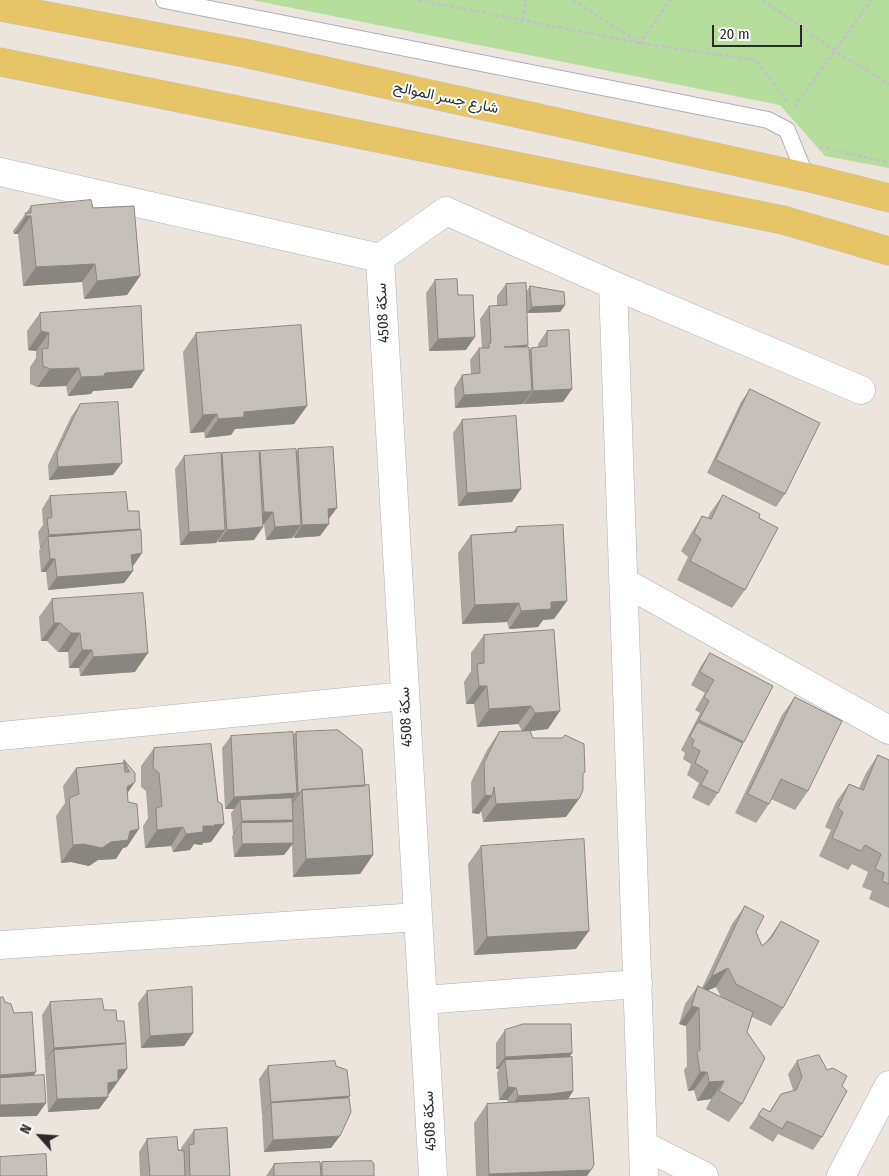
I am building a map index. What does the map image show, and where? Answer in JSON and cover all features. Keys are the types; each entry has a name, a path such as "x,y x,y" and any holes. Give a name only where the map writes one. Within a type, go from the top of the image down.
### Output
{"main road":[{"name":"شارع جسر الموالح","path":"0,7 244,53 806,177 889,198"},
{"path":"0,62 783,220 889,251"}],"street":[{"path":"0,172 380,258 446,211 613,285 861,390"},
{"name":"سكة 4508","path":"380,258 433,1176"},
{"path":"613,285 644,1176"},
{"path":"624,582 889,730"},
{"path":"0,736 405,696"},
{"path":"0,945 418,917"},
{"path":"423,1000 638,984"},
{"path":"842,1176 889,1085"},
{"path":"643,1145 704,1176"}],"lane":[{"path":"164,0 768,120 787,130 806,177"}],"path":[{"path":"418,0 640,43 755,60 793,108 870,0"},
{"path":"523,20 526,0"},
{"path":"573,0 640,43"},
{"path":"640,43 670,0"},
{"path":"763,0 835,51 889,84"},
{"path":"815,139 821,147 889,163"}],"green space":[{"path":"252,0 889,0 889,168 825,156 780,105"}],"building":[{"path":"91,200 93,208 134,206 140,276 97,281 95,264 36,267 31,216 26,216 25,213 31,213 31,206"},
{"path":"457,279 458,295 473,295 475,337 438,339 435,280"},
{"path":"526,283 528,345 504,347 529,347 532,391 464,395 462,375 480,373 479,348 489,348 489,343 491,343 489,306 507,305 506,284"},
{"path":"530,286 564,292 565,305 532,307"},
{"path":"141,306 144,370 105,373 104,376 81,377 79,368 50,369 43,366 42,349 48,348 49,333 41,331 40,313"},
{"path":"301,325 307,406 244,412 244,417 218,419 217,414 203,415 196,333"},
{"path":"569,330 572,389 533,391 531,348 547,346 547,331"},
{"path":"750,389 820,423 785,494 716,460"},
{"path":"118,402 122,463 58,467 57,453 80,404"},
{"path":"516,416 521,489 467,493 462,420"},
{"path":"333,447 337,508 328,509 329,524 302,525 298,449"},
{"path":"296,449 301,525 275,527 273,512 264,512 260,451"},
{"path":"259,451 263,527 227,530 222,453"},
{"path":"221,453 225,530 189,532 184,456"},
{"path":"126,492 128,511 139,511 140,529 49,535 47,519 52,517 50,496"},
{"path":"723,495 760,514 759,518 778,528 745,590 690,561 701,539 694,533 702,516 711,519"},
{"path":"563,525 567,601 551,602 551,609 521,611 519,603 475,605 471,535 516,532 517,527"},
{"path":"141,530 142,553 131,555 133,571 57,577 55,559 50,559 48,537"},
{"path":"143,593 148,653 93,657 92,650 82,650 80,633 71,633 60,623 54,623 52,599"},
{"path":"554,630 560,711 535,713 531,706 489,709 487,686 479,686 477,664 484,663 484,635"},
{"path":"710,653 773,686 744,742 699,720 709,701 704,697 714,680 700,672"},
{"path":"795,697 842,721 808,791 781,779 769,804 748,794"},
{"path":"698,722 743,743 718,793 701,785 708,771 695,763 700,751 692,746 694,740 690,737"},
{"path":"338,730 362,749 365,786 302,790 298,793 296,732"},
{"path":"530,731 533,738 562,738 565,735 584,744 585,772 583,774 583,790 579,799 496,804 494,787 492,796 485,795 484,763 499,732"},
{"path":"293,732 297,793 234,797 231,736"},
{"path":"211,744 218,802 222,804 224,824 203,826 203,832 186,834 183,827 157,830 156,808 162,806 159,773 153,768 154,748"},
{"path":"878,755 889,760 889,884 882,881 884,873 875,869 881,854 865,845 861,851 832,838 843,812 838,808 849,784 863,790"},
{"path":"124,760 135,773 135,782 127,787 128,802 137,804 139,829 130,831 128,840 111,842 102,848 83,844 73,845 69,798 79,794 76,768 124,763 125,772 129,772"},
{"path":"369,785 373,855 306,859 302,790"},
{"path":"292,798 293,820 242,821 240,800"},
{"path":"293,822 293,843 242,844 241,823"},
{"path":"584,839 589,931 487,937 481,846"},
{"path":"745,906 764,916 756,932 762,946 771,938 781,921 819,941 783,1008 736,984 728,968 712,976"},
{"path":"698,986 753,1012 747,1032 765,1058 742,1104 719,1091 724,1081 709,1082 707,1072 700,1072 697,1052 700,1050 699,1008 692,1006"},
{"path":"192,987 193,1033 150,1036 147,991"},
{"path":"3,997 5,1002 11,1004 14,1013 32,1012 36,1072 0,1075 0,998"},
{"path":"102,999 104,1010 116,1010 117,1021 124,1021 126,1043 54,1048 50,1002"},
{"path":"523,1024 571,1024 572,1053 505,1057 505,1030"},
{"path":"126,1044 127,1069 118,1070 118,1081 108,1083 108,1097 57,1099 54,1050"},
{"path":"819,1055 827,1070 833,1068 847,1076 842,1086 847,1091 822,1137 787,1121 782,1129 758,1115 763,1108 770,1112 781,1094 796,1090 802,1077 797,1061"},
{"path":"572,1057 573,1091 518,1096 516,1088 508,1087 505,1060"},
{"path":"335,1061 336,1066 347,1070 350,1096 271,1102 268,1066"},
{"path":"44,1075 46,1103 0,1105 0,1078"},
{"path":"349,1098 351,1112 340,1136 273,1140 271,1103"},
{"path":"589,1098 594,1165 591,1170 489,1174 487,1104"},
{"path":"227,1128 230,1176 190,1176 189,1145 194,1144 194,1130"},
{"path":"177,1137 178,1150 184,1151 185,1176 150,1176 147,1139"},
{"path":"46,1154 47,1176 0,1176 0,1157"},
{"path":"372,1161 374,1164 374,1176 322,1176 322,1162"},
{"path":"320,1162 321,1176 274,1176 274,1164"}]}
